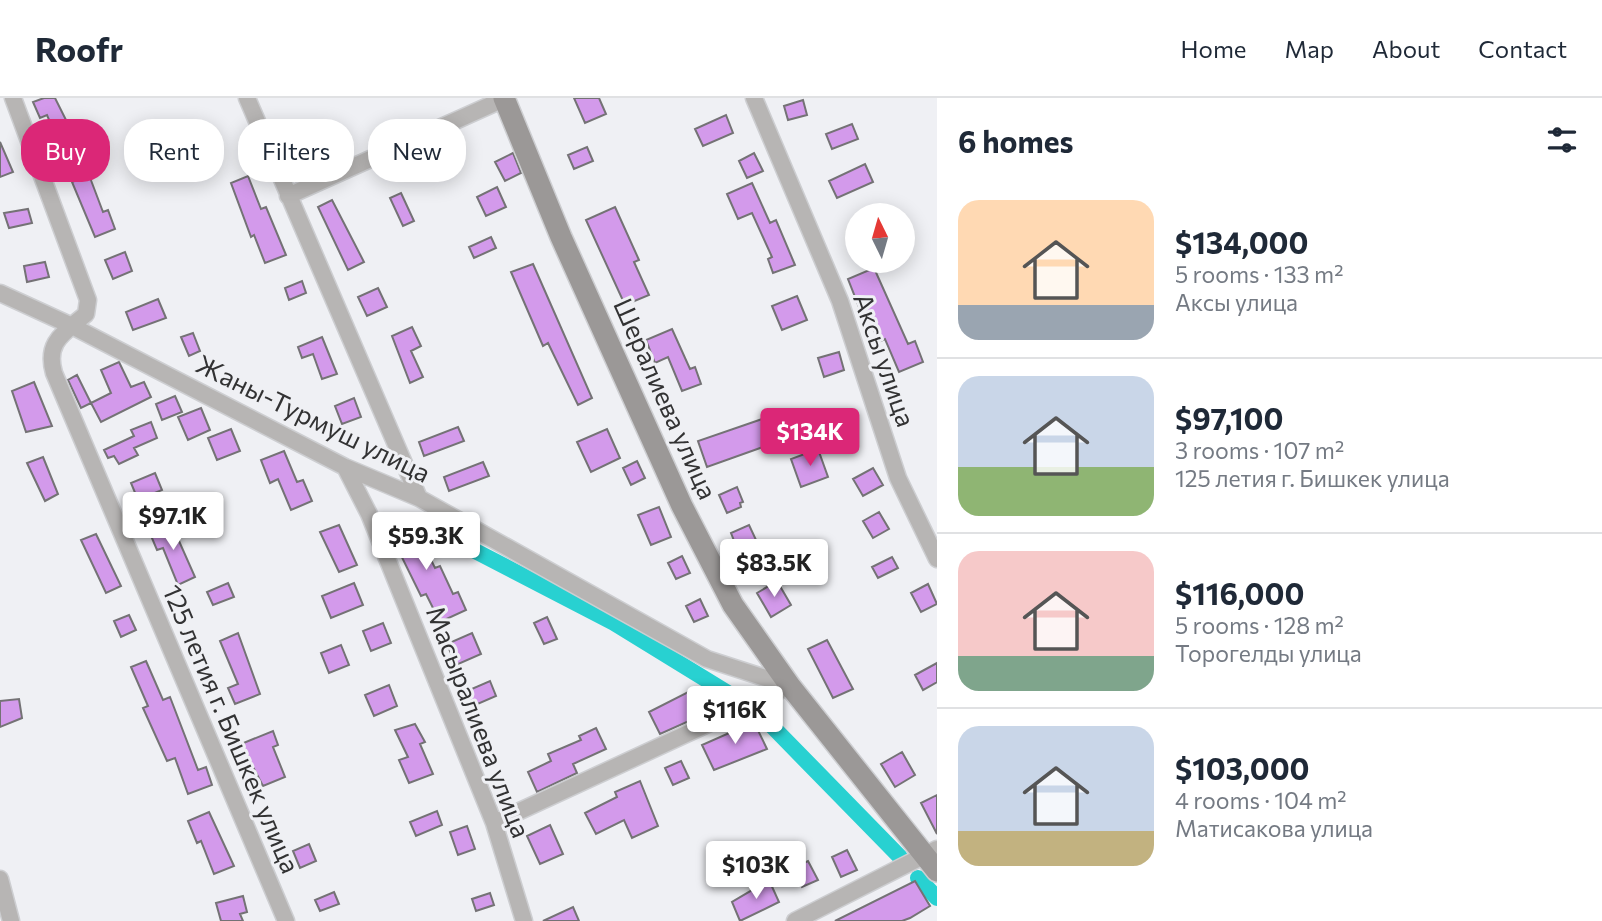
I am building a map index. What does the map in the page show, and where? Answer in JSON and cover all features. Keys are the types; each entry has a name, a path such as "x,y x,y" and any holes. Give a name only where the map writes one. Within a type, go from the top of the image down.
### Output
{"street":[{"name":"125 летия г. Бишкек улица","path":"13,98 88,300 86,314 58,336 51,347 50,360 54,373 286,921"},
{"path":"247,98 419,498"},
{"path":"288,195 504,98"},
{"name":"Шералиева улица","path":"504,98 561,237 682,506 733,605 790,687 932,859"},
{"name":"Аксы улица","path":"754,98 840,301 898,478 937,559"},
{"name":"Жаны-Турмуш улица","path":"0,293 72,326 345,467 419,498 707,659 790,687"},
{"name":"Масыралиева улица","path":"345,467 369,514 494,822 524,921"},
{"path":"494,822 790,687"},
{"path":"795,921 932,859"},
{"path":"0,879 11,921"}],"building":[{"path":"55,98 66,119 49,119 47,115 40,118 33,102"},
{"path":"574,98 599,98 606,114 585,123"},
{"path":"803,100 807,115 788,120 784,106"},
{"path":"726,115 733,133 703,146 695,129"},
{"path":"852,124 858,139 832,149 826,134"},
{"path":"0,142 13,172 0,177"},
{"path":"587,147 593,161 574,169 568,155"},
{"path":"513,153 521,173 505,181 495,162"},
{"path":"754,153 763,171 747,178 739,161"},
{"path":"865,164 873,182 837,198 829,181"},
{"path":"238,180 250,182 261,209 266,207 286,255 265,263 254,235 251,237 231,183"},
{"path":"72,182 92,182 103,212 108,210 115,229 95,237"},
{"path":"752,183 770,223 776,220 795,265 773,273 768,259 772,257 752,213 738,219 727,194"},
{"path":"497,187 506,207 486,216 477,197"},
{"path":"401,193 414,221 403,226 390,198"},
{"path":"332,200 364,262 348,270 318,207"},
{"path":"615,207 639,260 634,262 649,295 625,305 586,220"},
{"path":"28,209 32,223 9,228 4,213"},
{"path":"491,237 496,248 474,258 469,247"},
{"path":"125,252 132,271 113,279 105,260"},
{"path":"45,262 49,277 27,282 24,266"},
{"path":"533,264 592,398 578,405 548,343 543,346 511,272"},
{"path":"862,273 876,273 908,344 915,341 923,362 899,372 885,339 879,342 863,305 859,307 848,279"},
{"path":"302,281 306,293 289,300 285,288"},
{"path":"378,288 387,307 367,316 358,297"},
{"path":"797,296 807,320 782,330 772,306"},
{"path":"158,299 166,318 133,330 126,312"},
{"path":"412,327 421,346 411,351 423,377 410,383 392,336"},
{"path":"672,329 690,369 695,367 701,384 682,391 668,357 655,363 646,340"},
{"path":"193,333 200,351 189,356 181,337"},
{"path":"322,337 337,374 322,379 313,354 302,358 298,347"},
{"path":"839,352 844,370 824,377 818,358"},
{"path":"119,362 131,387 144,382 151,397 101,422 91,403 111,393 101,370"},
{"path":"77,375 91,403 81,408 68,380"},
{"path":"34,382 52,426 26,432 12,391"},
{"path":"175,396 182,412 162,420 156,404"},
{"path":"354,398 361,417 342,424 335,406"},
{"path":"201,408 210,430 188,440 178,417"},
{"path":"768,417 777,442 707,467 698,441"},
{"path":"838,417 844,437 816,445 810,425"},
{"path":"151,422 157,438 134,448 138,455 119,464 114,456 108,458 104,450 134,436 131,430"},
{"path":"458,427 464,441 424,456 419,442"},
{"path":"231,429 240,451 217,460 208,438"},
{"path":"607,429 620,458 591,472 577,442"},
{"path":"818,449 828,477 801,487 791,459"},
{"path":"284,451 297,482 303,480 312,501 291,510 278,479 270,483 261,460"},
{"path":"43,457 58,494 45,501 27,463"},
{"path":"637,461 645,478 631,485 623,468"},
{"path":"483,462 489,476 449,491 444,477"},
{"path":"873,468 883,485 863,496 853,479"},
{"path":"155,473 162,490 138,500 131,483"},
{"path":"737,487 743,502 740,503 741,507 727,513 719,495"},
{"path":"659,507 671,537 651,545 638,515"},
{"path":"879,512 889,529 873,538 863,521"},
{"path":"411,519 435,568 440,566 453,594 458,592 466,610 440,622 426,594 421,596 388,529"},
{"path":"171,523 195,577 178,585 163,548 157,550 149,531"},
{"path":"339,525 357,565 339,572 320,532"},
{"path":"749,525 764,557 744,566 731,533"},
{"path":"96,534 121,586 106,593 81,540"},
{"path":"682,556 690,573 676,579 668,563"},
{"path":"892,557 898,568 878,578 872,567"},
{"path":"777,581 791,605 771,617 757,593"},
{"path":"228,583 234,597 213,605 207,592"},
{"path":"354,583 363,605 331,618 322,596"},
{"path":"928,584 937,604 921,612 911,593"},
{"path":"700,599 708,616 694,622 686,606"},
{"path":"129,615 136,630 121,637 114,621"},
{"path":"547,617 557,639 544,644 534,623"},
{"path":"383,623 391,643 371,651 363,631"},
{"path":"238,633 260,694 235,704 228,688 238,684 220,641"},
{"path":"472,633 481,654 456,665 447,644"},
{"path":"827,640 853,689 833,698 808,649"},
{"path":"341,645 349,665 329,673 321,653"},
{"path":"146,661 163,700 170,697 198,770 206,767 212,785 188,794 175,758 167,761 143,708 148,706 131,667"},
{"path":"937,663 937,682 923,690 915,675"},
{"path":"490,681 496,696 473,706 467,691"},
{"path":"389,685 397,706 374,716 365,695"},
{"path":"696,688 707,713 660,734 649,712"},
{"path":"19,699 22,718 0,727 0,701"},
{"path":"754,722 767,749 714,770 702,745"},
{"path":"415,724 425,742 420,744 433,774 409,783 399,760 408,757 395,730"},
{"path":"596,728 606,749 573,764 577,773 537,792 528,772 551,761 548,754 581,740 579,736"},
{"path":"273,731 278,745 273,747 285,777 263,786 241,744"},
{"path":"902,752 915,775 895,787 881,764"},
{"path":"681,761 689,778 673,785 665,768"},
{"path":"640,781 658,826 632,838 624,820 596,834 585,813 617,797 615,792"},
{"path":"937,795 937,834 921,803"},
{"path":"437,811 442,825 416,836 410,822"},
{"path":"209,812 234,866 214,874 201,841 197,843 188,821"},
{"path":"550,825 563,854 540,864 527,836"},
{"path":"467,826 475,849 458,855 450,832"},
{"path":"309,844 316,861 300,868 293,851"},
{"path":"847,850 857,870 841,877 832,857"},
{"path":"808,861 818,880 802,887 793,868"},
{"path":"769,880 779,902 740,921 732,902"},
{"path":"915,881 930,906 910,918 902,921 835,921"},
{"path":"334,892 339,904 320,911 315,900"},
{"path":"490,893 494,905 476,911 472,899"},
{"path":"243,896 247,912 240,914 243,921 221,921 216,903"},
{"path":"573,907 579,921 543,921"}],"waterway":[{"path":"421,523 614,623 736,698"},
{"path":"765,719 900,857"},
{"path":"918,878 937,898"}]}
